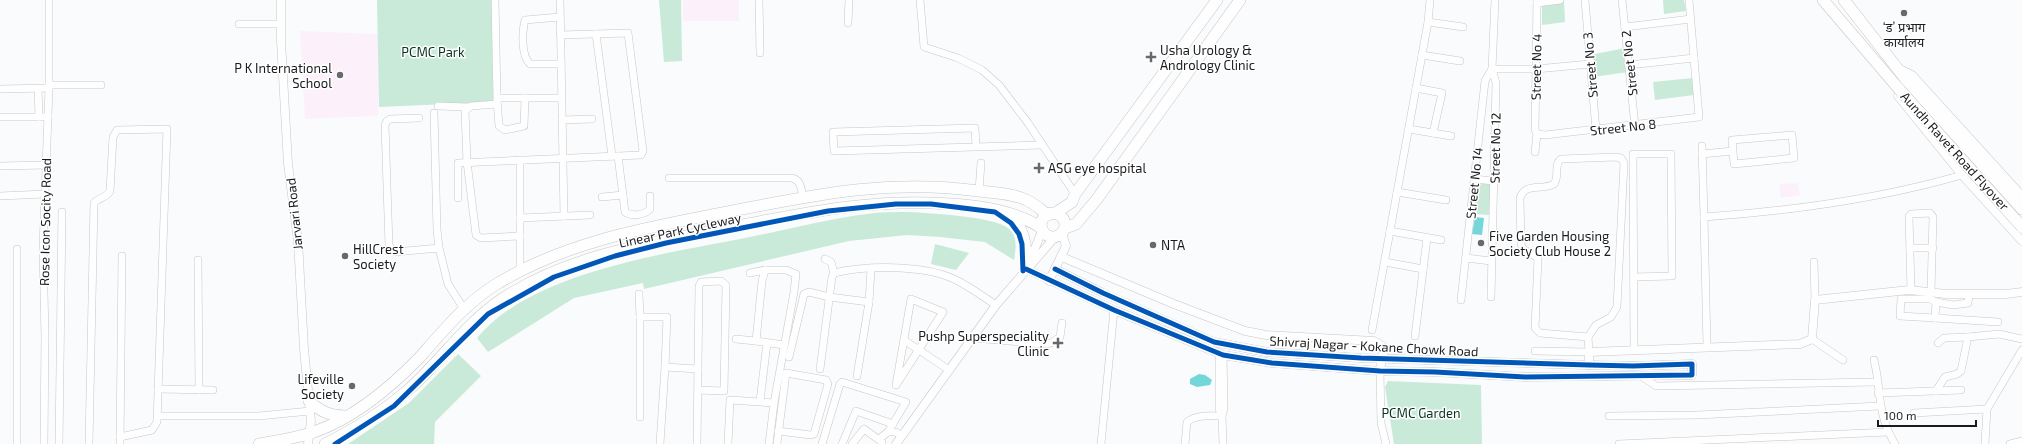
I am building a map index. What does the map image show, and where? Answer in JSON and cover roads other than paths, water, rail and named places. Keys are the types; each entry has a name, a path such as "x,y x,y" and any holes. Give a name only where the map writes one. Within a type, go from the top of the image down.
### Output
{"main road":[{"path":"1042,229 1043,219 1072,202 1075,194 1217,0"},
{"path":"325,444 368,421 409,390 478,317 502,299 527,285 577,263 644,245 833,207 882,202 922,201 998,209 1029,220 1042,229 1048,236 1061,233 1076,224 1097,199 1240,0"},
{"name":"Aundh Ravet Road Flyover","path":"1823,0 1887,75 1904,85 2022,209"},
{"name":"Aundh Ravet Road Flyover","path":"1844,0 1896,66 1904,85 2021,234"},
{"path":"259,444 312,431 345,416 379,394 398,378 464,309 494,286 520,271 572,249 602,239 803,196 881,186 922,186 979,191 1026,199 1051,214 1063,219 1061,233"},
{"path":"998,209 1018,225 1025,242 1026,269"},
{"path":"310,406 332,416 345,416"}],"street":[{"name":"Rose Icon Socity Road","path":"44,444 45,194 49,86 49,0"},
{"name":"Jarvari Road","path":"281,0 288,164 298,240 304,349 313,444"},
{"path":"495,0 497,101 498,119 501,128 520,127 525,123 525,98"},
{"path":"560,0 564,216"},
{"path":"759,0 760,53"},
{"path":"848,23 850,0"},
{"path":"920,0 924,47 958,58 982,70 999,85 1075,194"},
{"path":"1372,330 1428,22 1430,0"},
{"name":"Street No 12","path":"1491,297 1496,83 1492,69 1495,0"},
{"path":"1537,1 1560,0"},
{"name":"Street No 3","path":"1584,0 1596,130"},
{"name":"Street No 2","path":"1622,0 1635,126"},
{"path":"1629,65 1694,58 1689,0"},
{"name":"Street No 4","path":"1535,152 1537,1"},
{"path":"560,17 525,20 524,54 526,60 530,64 561,64"},
{"path":"1625,27 1691,20"},
{"path":"1428,22 1463,26"},
{"path":"240,24 281,24"},
{"path":"458,198 458,163 641,155 643,150 628,33 560,35"},
{"path":"596,34 625,212 629,215 648,212 650,209 650,196"},
{"path":"1422,55 1460,61"},
{"name":"Street No 8","path":"1536,134 1545,135 1596,130 1697,118 1700,115 1694,58"},
{"path":"1492,69 1536,69 1590,64"},
{"path":"1896,66 1912,75 2022,196"},
{"name":"Street No 14","path":"1461,300 1485,81 1492,69"},
{"path":"1887,75 1897,94 1962,175 2008,226 2021,234"},
{"path":"0,89 38,89 49,86 101,85"},
{"path":"1416,88 1442,93 1433,133"},
{"path":"38,89 39,117"},
{"path":"438,106 468,107 497,101 525,98 562,98"},
{"path":"468,107 465,113 467,162 476,235 481,238 520,236"},
{"path":"434,113 437,230 439,248 448,284 464,309"},
{"path":"0,117 48,117"},
{"path":"419,118 390,119 386,121 385,125 389,246 395,252 439,248"},
{"path":"562,120 592,119"},
{"path":"976,146 975,128 833,132 834,151 1042,145"},
{"path":"89,444 94,206 96,200 107,196 110,191 113,137 117,130 167,129 158,416 156,425 152,430 120,441 122,256"},
{"path":"1408,129 1451,136"},
{"path":"1792,134 1794,158 1734,164 1732,152 1732,140 1792,134"},
{"path":"1702,146 1707,346"},
{"path":"1702,154 1732,152"},
{"path":"1634,277 1672,276 1671,154 1633,154 1634,349"},
{"path":"1588,337 1543,334 1536,330 1538,261 1537,256 1523,249 1521,244 1520,198 1523,191 1527,188 1554,184 1557,182 1557,163 1561,159 1621,158 1624,163 1618,302 1611,317 1596,326 1588,337 1589,365"},
{"path":"520,160 520,271"},
{"path":"979,191 981,163"},
{"path":"0,166 46,165"},
{"path":"1704,217 1746,214 1819,204 1926,185 1962,175"},
{"path":"669,178 792,178 797,179 803,196"},
{"path":"1474,179 1494,181"},
{"path":"1397,192 1446,200"},
{"path":"0,196 45,194"},
{"path":"602,197 622,195"},
{"path":"59,444 62,212"},
{"path":"1911,290 1910,215 1930,213 1933,217 1931,292"},
{"path":"520,218 590,215"},
{"path":"2008,226 2022,216"},
{"path":"1026,269 1042,229"},
{"path":"1390,231 1441,240"},
{"path":"888,432 891,439 897,444 996,305 1026,269 1061,233 1066,246 1062,257 1049,281"},
{"path":"1415,336 1427,238"},
{"path":"1910,248 1932,248"},
{"path":"17,249 17,444"},
{"name":"Shivraj Nagar - Kokane Chowk Road","path":"1062,257 1174,304 1245,331 1266,335 1374,341 1384,347 1381,359"},
{"path":"1466,258 1492,260"},
{"path":"820,369 832,277 834,273 831,262 825,259"},
{"path":"198,260 199,390"},
{"path":"1385,262 1423,269"},
{"path":"1812,339 1815,300 1814,262"},
{"path":"834,273 871,269 917,270 932,272 953,278 996,305"},
{"path":"857,376 869,302 871,269"},
{"name":"Shivraj Nagar - Kokane Chowk Road","path":"1026,269 1114,310 1221,354 1272,363 1380,371 1435,372 1525,377 1692,375 1692,364 1633,366 1589,365 1381,359 1267,352 1214,342 1103,293 1055,269"},
{"path":"756,341 762,281 766,270"},
{"path":"750,273 766,270 786,270 796,274 774,403 769,444"},
{"path":"697,444 699,286 701,282 721,281 726,285 724,391 698,390"},
{"path":"1815,300 1911,290 1969,294 2022,292"},
{"path":"789,357 802,296 809,292 830,297 869,302"},
{"path":"639,294 640,417"},
{"path":"1969,294 1968,303 1953,304 1936,302 1930,299 1901,299 1900,316 1998,322"},
{"path":"911,299 943,312 896,385 904,340 911,299"},
{"path":"1935,318 1936,302"},
{"path":"1101,444 1114,310"},
{"path":"640,317 667,317 660,444"},
{"path":"973,338 1044,344 1051,343 1060,337 1062,323"},
{"path":"1938,344 1944,338 1999,334 2022,339"},
{"path":"1936,391 1945,377 1957,374 1961,371 1968,337"},
{"path":"736,339 784,345"},
{"path":"1534,351 1589,352 1707,346 1800,344 1812,339"},
{"path":"1812,339 1844,360"},
{"path":"904,340 950,370"},
{"path":"760,401 768,343"},
{"path":"1985,444 1987,409 2022,350"},
{"path":"1221,354 1219,409 1222,416 1223,444"},
{"path":"1381,359 1381,423 1386,444"},
{"path":"1874,360 1879,406 1888,432 1895,444"},
{"path":"1633,366 1637,376 1656,386 1877,382"},
{"path":"665,368 698,369"},
{"path":"777,444 778,431 786,373 826,380 828,384 814,434 778,431"},
{"path":"822,444 840,384 842,382 906,402 888,432 880,441 864,429 852,444"},
{"path":"158,389 213,390"},
{"path":"1878,393 1962,390"},
{"path":"728,444 730,400 774,403"},
{"path":"158,416 259,416 310,406"},
{"path":"1609,416 1705,415 1879,406"},
{"path":"1914,413 1987,409"},
{"path":"842,444 856,411 893,424"},
{"path":"1185,444 1187,422 1190,419 1195,416 1222,416"},
{"name":"Jarvari Road","path":"308,444 312,431"},
{"path":"888,432 896,432 902,436"},
{"path":"1619,444 1888,432"},
{"path":"2010,444 2022,441"}],"water":[{"path":"1475,217 1484,218 1482,235 1472,234"},
{"path":"1199,374 1205,375 1212,380 1210,385 1197,387 1190,384 1190,379"}],"place":[{"name":"‘ड’ प्रभाग कार्यालय","path":"1904,13"},
{"name":"Usha Urology & Andrology Clinic","path":"1151,57"},
{"name":"P K International School","path":"340,75"},
{"name":"ASG eye hospital","path":"1039,168"},
{"name":"Five Garden Housing Society Club House 2","path":"1481,243"},
{"name":"NTA","path":"1153,245"},
{"name":"HillCrest Society","path":"345,256"},
{"name":"Pushp Superspeciality Clinic","path":"1058,343"},
{"name":"Lifeville Society","path":"352,386"}],"park label":[{"name":"PCMC Park","path":"433,52"},
{"name":"PCMC Garden","path":"1421,413"}]}
